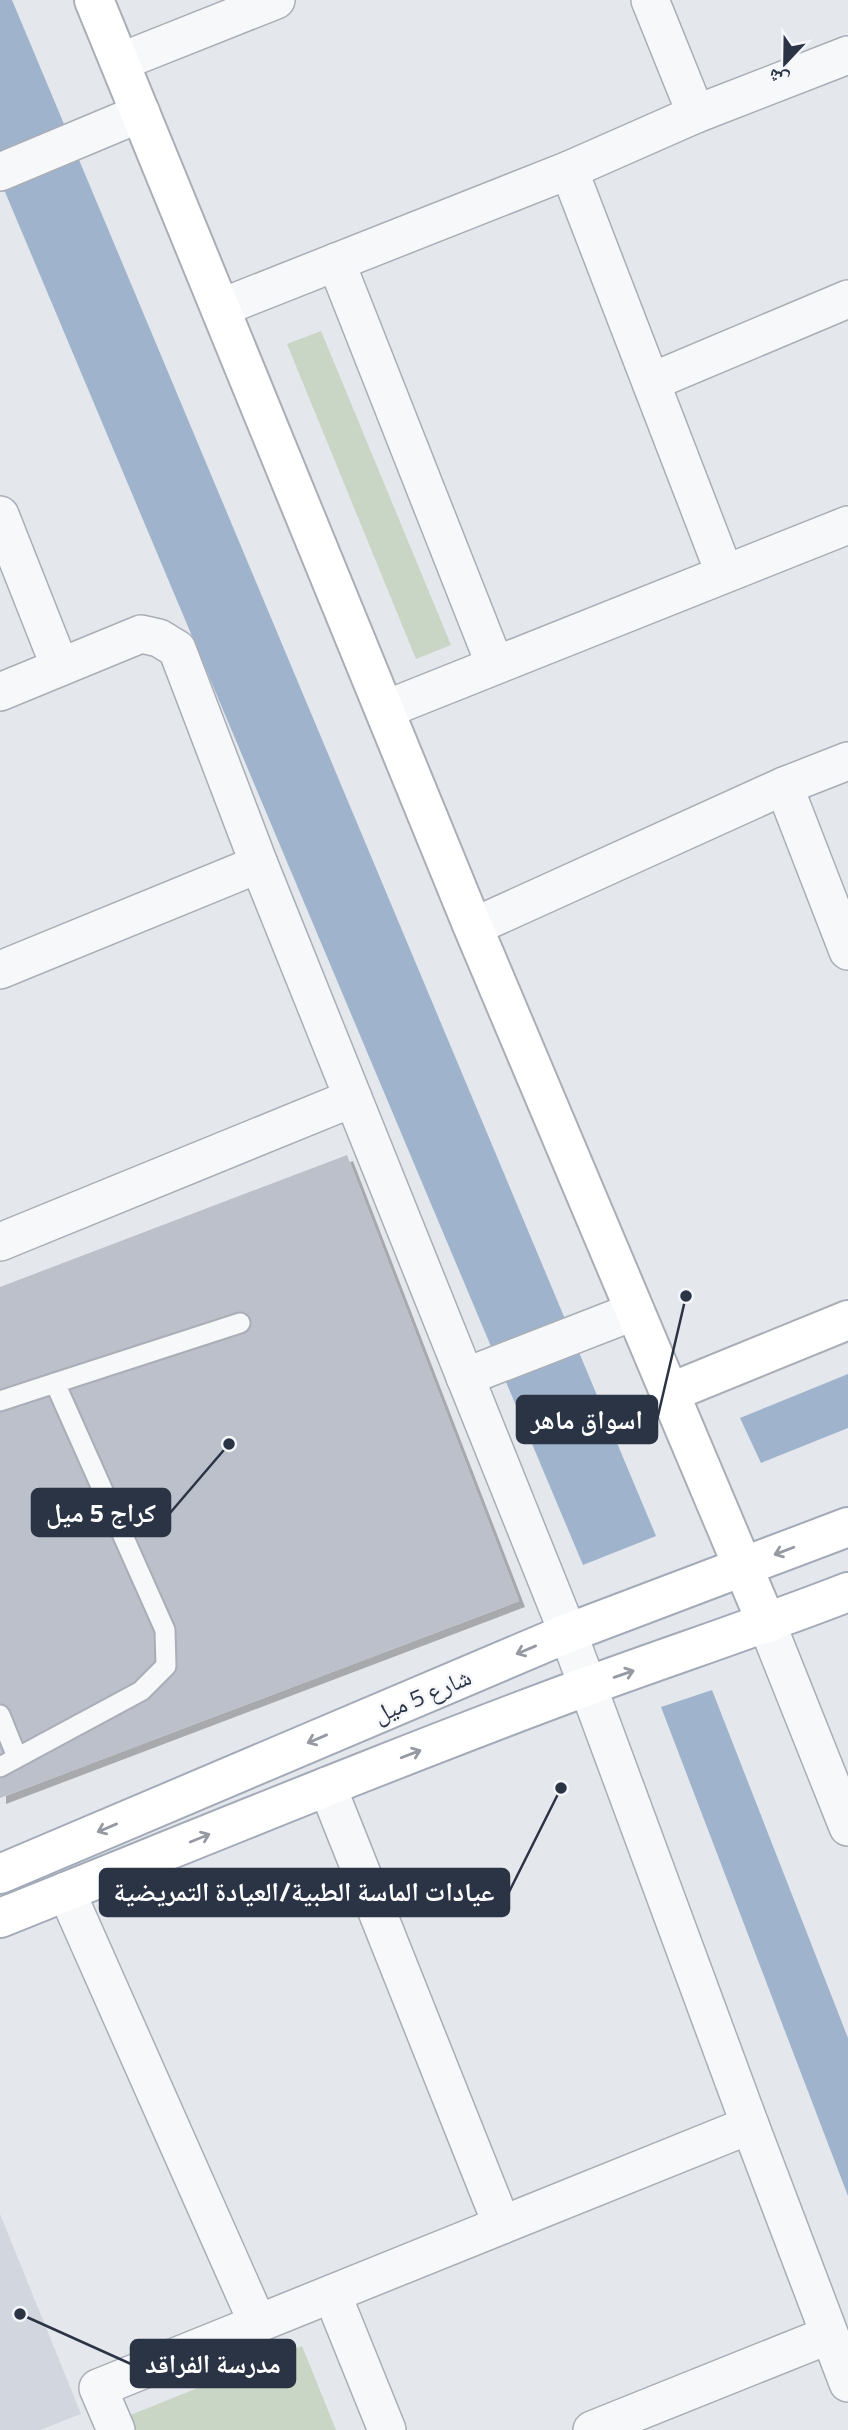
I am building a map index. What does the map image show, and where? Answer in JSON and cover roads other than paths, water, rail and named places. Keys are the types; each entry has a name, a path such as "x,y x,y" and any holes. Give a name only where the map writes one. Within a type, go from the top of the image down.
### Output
{"street":[{"path":"94,0 473,927 767,1624 848,1827"},
{"path":"120,62 276,0"},
{"path":"650,0 696,114"},
{"path":"220,308 569,170 696,114 848,55"},
{"path":"0,172 141,113"},
{"path":"569,170 724,572"},
{"path":"336,262 495,664"},
{"path":"651,382 848,299"},
{"path":"0,514 60,667"},
{"path":"384,710 724,572 848,525"},
{"path":"0,692 141,634 159,638 177,649 259,864 568,1633 750,2125 836,2338 848,2383"},
{"path":"473,927 784,786 848,761"},
{"path":"784,786 848,951"},
{"path":"0,970 259,864"},
{"path":"0,1242 354,1098"},
{"path":"465,1377 635,1311"},
{"path":"669,1394 848,1320"},
{"name":"شارع 5 ميل","path":"0,1874 568,1633 848,1527"},
{"name":"شارع 5 ميل","path":"0,1918 327,1786 586,1687 767,1624 848,1592"},
{"path":"327,1786 502,2225"},
{"path":"66,1891 258,2324"},
{"path":"116,2430 98,2388 750,2125"},
{"path":"332,2294 387,2430"},
{"path":"592,2430 836,2338"}],"lane":[{"path":"0,1401 240,1323"},
{"path":"0,1715 8,1762 141,1691 166,1666 165,1630 55,1383"}],"water":[{"path":"0,0 12,0 656,1536 583,1565 0,180"},
{"path":"848,1374 848,1428 761,1463 740,1418"},
{"path":"712,1690 848,2038 848,2196 661,1707"}],"place":[{"name":"اسواق ماهر","path":"686,1296"},
{"name":"كراج 5 ميل","path":"229,1444"},
{"name":"عيادات الماسة الطبية/العيادة التمريضية","path":"561,1788"},
{"name":"مدرسة الفراقد","path":"20,2314"}]}
